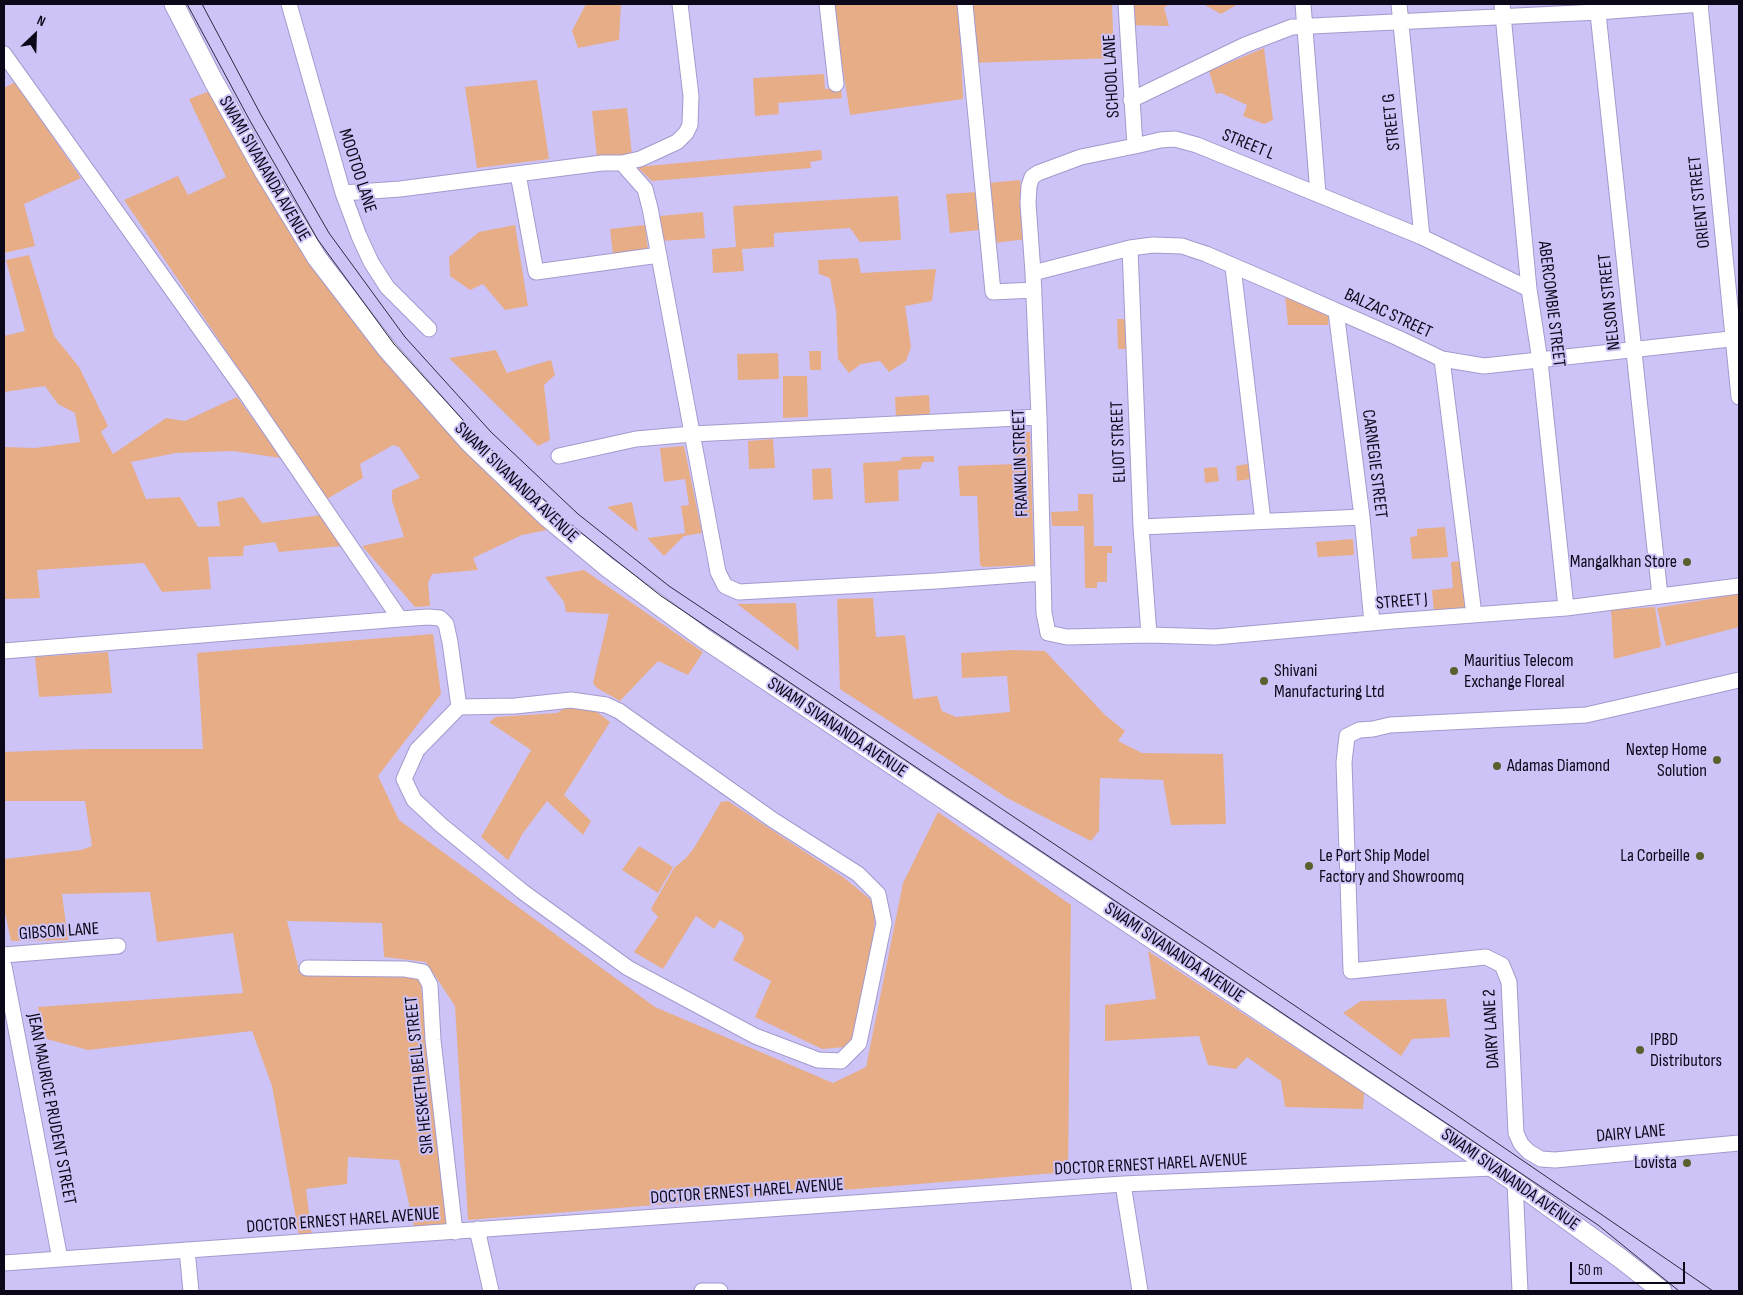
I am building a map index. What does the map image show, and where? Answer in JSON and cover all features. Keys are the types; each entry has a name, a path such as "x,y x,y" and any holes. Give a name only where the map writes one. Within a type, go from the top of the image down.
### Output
{"street":[{"name":"SWAMI SIVANANDA AVENUE","path":"174,4 213,80 265,173 316,258 387,349 470,443 546,516 607,567 702,637 1515,1182 1662,1291"},
{"name":"MOOTOO LANE","path":"289,4 343,193 359,236 371,262 387,287 429,329"},
{"path":"343,193 400,188 602,163 622,163 640,159 677,142 686,133 690,125 691,96 680,4"},
{"path":"827,4 836,84"},
{"path":"965,4 993,292 1034,290"},
{"name":"SCHOOL LANE","path":"1126,4 1135,146"},
{"path":"1303,4 1318,194"},
{"name":"STREET G","path":"1399,4 1422,237"},
{"path":"1132,100 1245,45 1292,27 1401,22 1503,11 1700,4"},
{"name":"ORIENT STREET","path":"1700,4 1736,338 1739,398"},
{"name":"NELSON STREET","path":"1598,8 1660,596"},
{"name":"ABERCOMBIE STREET","path":"1503,11 1529,289 1540,361 1566,608"},
{"path":"4,54 245,392 400,619"},
{"name":"STREET L","path":"1033,272 1028,202 1029,186 1032,177 1049,168 1082,157 1160,140 1175,139 1197,145 1422,237 1529,289"},
{"path":"622,163 645,189 718,572 725,586 739,592 1043,573"},
{"path":"518,174 536,272 659,255"},
{"name":"BALZAC STREET","path":"1033,272 1130,248 1153,245 1182,246 1206,254 1232,267 1336,310 1442,359 1484,366 1736,338"},
{"name":"ELIOT STREET","path":"1130,248 1141,527 1149,636"},
{"path":"1232,267 1263,521"},
{"name":"FRANKLIN STREET","path":"1033,272 1044,614 1048,632 1067,637"},
{"name":"CARNEGIE STREET","path":"1336,310 1362,517 1372,623"},
{"path":"1442,359 1474,615"},
{"path":"558,456 636,439 692,434 1039,417"},
{"path":"1141,527 1362,517"},
{"name":"STREET J","path":"1067,637 1215,637 1566,608 1739,586"},
{"path":"4,651 400,619 440,618 446,624 459,707"},
{"name":"DAIRY LANE 2","path":"1529,1152 1521,1144 1516,1133 1509,982 1502,965 1486,957 1351,971 1344,762 1347,736 1359,730 1390,725 1586,715 1739,680"},
{"path":"571,700 606,705 619,711 773,820 858,874 878,894 884,923 859,1043 841,1061 818,1060 755,1036 628,968 523,892 441,826 414,800 404,778 417,750 459,707 515,706 571,700"},
{"name":"GIBSON LANE","path":"4,955 118,946"},
{"name":"JEAN MAURICE PRUDENT STREET","path":"4,966 60,1259"},
{"name":"SIR HESKETH BELL STREET","path":"307,968 423,972 430,985 433,1040 455,1232"},
{"name":"DAIRY LANE","path":"1529,1152 1541,1159 1556,1160 1739,1143"},
{"name":"DOCTOR ERNEST HAREL AVENUE","path":"4,1263 1123,1184 1492,1168"},
{"path":"1515,1182 1520,1291"},
{"path":"1123,1184 1140,1291"},
{"path":"477,1229 491,1291"},
{"path":"187,1250 192,1291"},
{"path":"702,1291 720,1291"}],"shaded area":[{"path":"586,4 621,4 619,40 578,48 572,31"},
{"path":"833,4 959,4 963,99 850,115"},
{"path":"968,4 1112,4 1114,58 970,63"},
{"path":"1127,4 1171,4 1164,7 1169,26 1127,25"},
{"path":"1203,4 1238,4 1221,14"},
{"path":"1264,48 1273,120 1264,124 1243,116 1247,105 1221,93 1216,94 1209,71"},
{"path":"824,74 825,89 841,88 842,98 778,103 779,114 755,116 753,78"},
{"path":"537,80 549,159 477,168 465,87"},
{"path":"15,82 81,178 24,204 35,246 4,253 4,88"},
{"path":"210,91 297,236 552,529 522,535 473,558 478,570 432,574 428,583 430,606 415,607 362,546 404,537 392,501 392,490 420,478 399,447 393,445 360,464 363,478 327,499 124,200 178,176 188,195 226,177 189,99"},
{"path":"627,108 632,155 597,158 592,111"},
{"path":"821,150 822,160 810,162 811,168 652,181 637,167"},
{"path":"1020,180 1026,239 995,243 989,183"},
{"path":"977,192 980,230 950,233 946,194"},
{"path":"898,196 901,240 860,242 850,228 774,233 774,247 742,249 744,271 713,273 712,249 736,247 733,206"},
{"path":"703,212 705,238 662,241 660,216"},
{"path":"515,225 528,306 505,310 483,284 470,290 450,276 449,257 479,232"},
{"path":"645,225 648,250 613,254 610,229"},
{"path":"29,255 54,336 79,367 108,426 101,432 113,454 166,418 185,421 237,397 281,458 233,451 176,453 131,462 146,499 180,497 198,527 220,526 217,502 243,497 262,523 321,515 341,546 279,552 275,542 244,546 243,556 208,557 211,589 162,592 144,563 37,570 40,598 4,599 4,447 35,448 80,442 75,413 58,404 45,386 4,392 4,336 25,331 6,260"},
{"path":"858,258 861,273 936,269 932,301 905,306 911,347 906,361 889,372 880,361 861,364 849,373 838,359 836,311 830,278 819,274 818,260"},
{"path":"1285,294 1329,315 1328,325 1288,325"},
{"path":"1117,319 1129,319 1129,349 1118,349"},
{"path":"496,350 507,373 551,360 555,375 544,385 550,440 538,446 449,358"},
{"path":"809,351 821,351 821,370 810,370"},
{"path":"778,353 779,379 738,380 737,354"},
{"path":"783,376 807,376 808,417 783,418"},
{"path":"929,395 930,415 896,417 895,397"},
{"path":"1015,432 1030,432 1034,565 983,567 980,565 977,496 960,496 958,466 1016,464"},
{"path":"773,439 775,468 749,469 748,441"},
{"path":"684,446 702,533 684,536 664,556 647,538 685,533 681,506 689,505 685,479 664,482 660,448"},
{"path":"934,456 934,462 923,462 920,469 898,470 899,501 865,503 863,463 900,461 902,457"},
{"path":"1248,464 1250,479 1237,481 1236,466"},
{"path":"1217,467 1219,481 1205,483 1204,468"},
{"path":"831,468 833,499 813,500 812,469"},
{"path":"1078,494 1093,494 1094,546 1112,546 1112,553 1107,553 1107,582 1097,582 1097,588 1085,588 1084,526 1052,526 1051,512 1078,511"},
{"path":"632,502 638,532 607,507"},
{"path":"1445,527 1448,557 1412,559 1410,537 1417,536 1417,529"},
{"path":"1353,539 1354,555 1318,557 1316,542"},
{"path":"1462,561 1466,609 1434,612 1432,590 1453,588 1451,562"},
{"path":"584,570 703,652 688,675 658,661 620,701 597,688 593,683 609,614 566,612 564,602 545,577"},
{"path":"1739,594 1739,627 1666,646 1657,608"},
{"path":"873,598 876,637 905,635 913,699 937,696 942,711 956,717 1010,712 1007,676 962,678 961,653 1013,650 1045,651 1105,715 1125,731 1118,741 1142,753 1223,754 1226,824 1171,825 1163,780 1100,778 1099,831 1091,841 1009,799 840,689 837,599"},
{"path":"796,603 799,651 737,604"},
{"path":"1655,607 1661,647 1614,659 1611,610"},
{"path":"433,634 441,694 378,776 399,820 655,1007 833,1083 866,1067 903,883 938,812 1071,905 1068,1172 468,1220 455,1006 426,962 384,957 382,923 287,921 300,974 420,978 450,1226 414,1226 399,1160 348,1157 347,1184 306,1189 312,1237 299,1235 272,1086 252,1031 88,1050 43,1038 38,1007 243,993 233,933 157,942 150,892 62,894 68,940 11,941 4,908 4,859 81,850 92,846 85,801 4,801 4,752 88,749 203,749 197,653"},
{"path":"108,652 112,693 39,697 35,657"},
{"path":"566,707 582,708 597,712 610,722 564,795 591,821 583,835 547,801 523,833 508,860 481,837 531,750 489,722 496,717 557,713"},
{"path":"728,801 843,877 876,904 870,978 854,1035 845,1047 822,1049 755,1017 771,981 733,960 744,939 742,933 720,920 714,929 696,916 663,969 634,952 658,917 651,909 674,868 694,848 721,802"},
{"path":"639,846 673,867 658,893 622,870"},
{"path":"1148,951 1364,1093 1363,1109 1285,1107 1281,1081 1247,1057 1236,1069 1208,1065 1199,1036 1105,1041 1105,1005 1156,999"},
{"path":"1446,999 1450,1037 1412,1039 1401,1056 1343,1013 1361,1001"}],"tram line":[{"path":"187,4 249,119 318,240 394,344 482,441 570,524 661,596 1598,1225 1679,1291"},
{"path":"202,4 261,115 329,233 405,337 491,432 578,514 669,586 1214,951 1713,1291"}],"place":[{"name":"Mangalkhan Store","path":"1687,562"},
{"name":"Mauritius Telecom Exchange Floreal","path":"1454,671"},
{"name":"Shivani Manufacturing Ltd","path":"1264,681"},
{"name":"Nextep Home Solution","path":"1717,760"},
{"name":"Adamas Diamond","path":"1497,766"},
{"name":"La Corbeille","path":"1700,856"},
{"name":"Le Port Ship Model Factory and Showroomq","path":"1309,866"},
{"name":"IPBD Distributors","path":"1640,1050"},
{"name":"Lovista","path":"1687,1163"}]}
